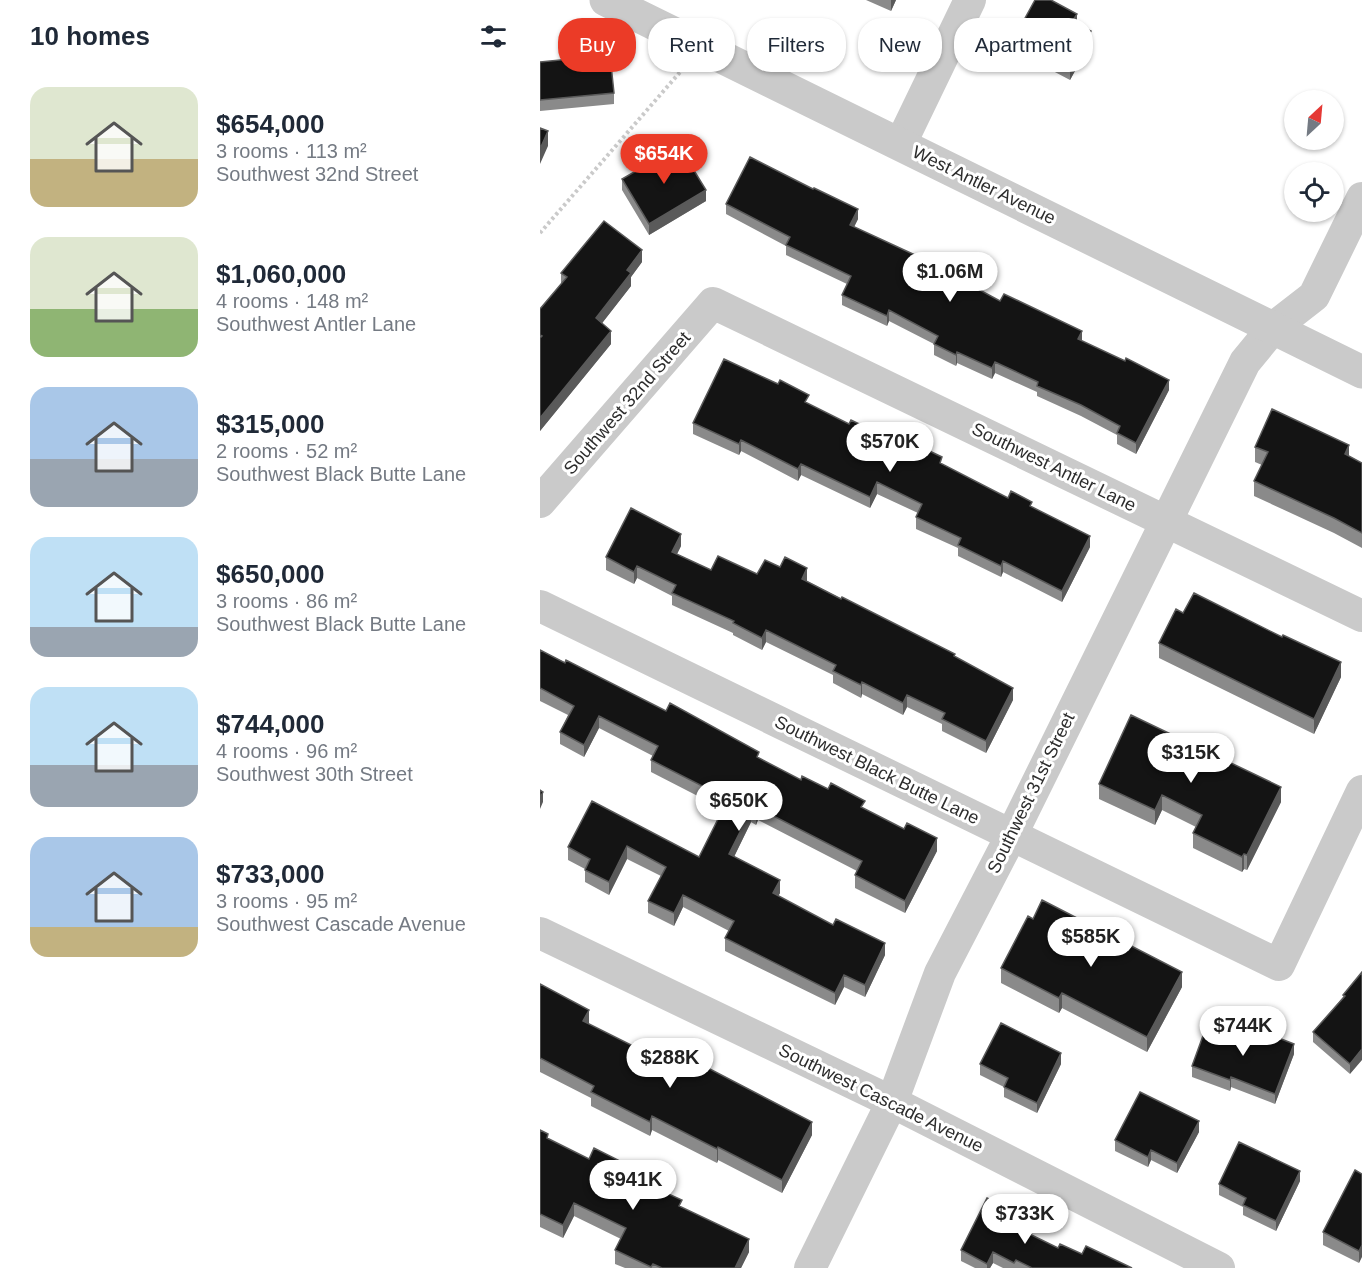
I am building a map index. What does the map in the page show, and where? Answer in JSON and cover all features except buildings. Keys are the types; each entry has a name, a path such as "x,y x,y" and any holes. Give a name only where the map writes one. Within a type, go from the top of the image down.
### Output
{"street":[{"name":"West Antler Avenue","path":"606,0 648,20"},
{"path":"900,143 970,0"},
{"name":"West Antler Avenue","path":"735,62 1362,372"},
{"name":"Southwest 31st Street","path":"810,1268 892,1102 940,973 1011,836 1245,362 1273,328 1314,296 1362,198"},
{"name":"Southwest 32nd Street","path":"540,502 713,303"},
{"name":"Southwest Antler Lane","path":"713,303 1362,616"},
{"name":"Southwest Black Butte Lane","path":"540,606 1279,965 1362,791"},
{"name":"Southwest Cascade Avenue","path":"540,933 892,1102 1219,1268"}],"path":[{"path":"540,233 679,72"}]}
